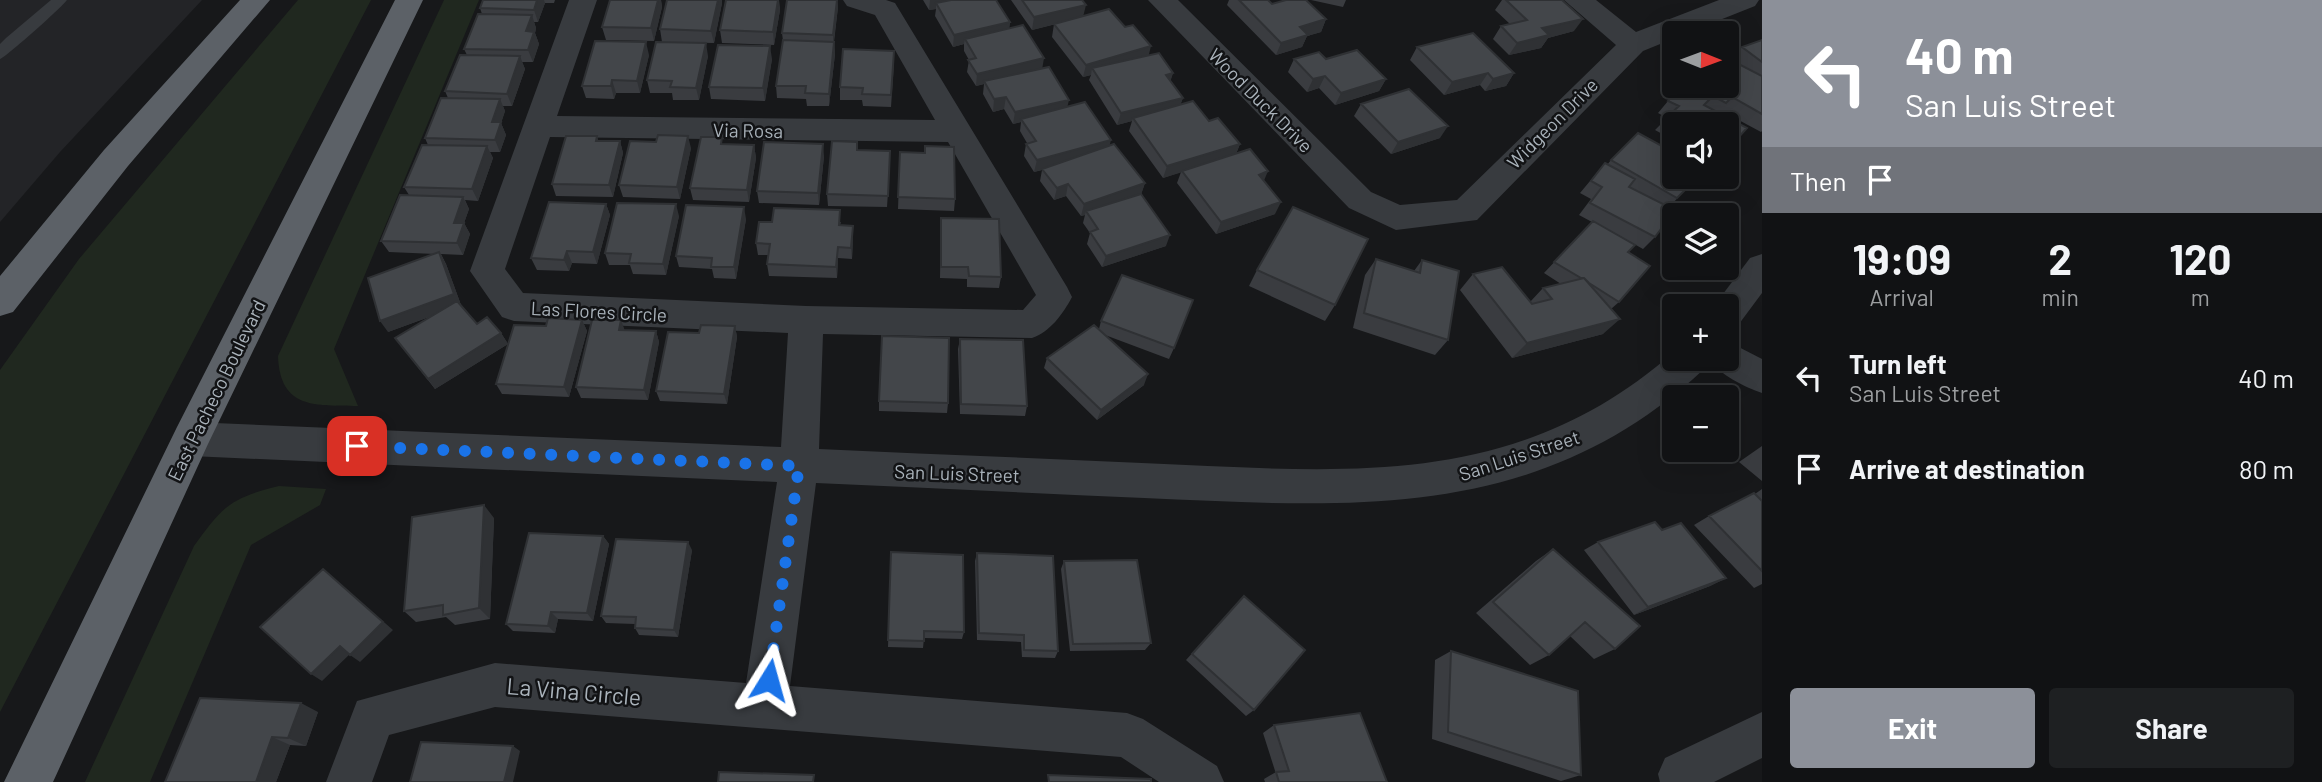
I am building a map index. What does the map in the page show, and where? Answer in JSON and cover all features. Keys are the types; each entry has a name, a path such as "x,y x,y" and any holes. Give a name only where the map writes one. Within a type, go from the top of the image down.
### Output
{"highway":[{"path":"0,302 116,158 256,0"},
{"name":"East Pacheco Boulevard","path":"28,782 191,439 409,0"}],"street":[{"name":"Las Flores Circle","path":"583,0 487,271 514,307 806,320 1032,324 1055,297 885,9 857,0"},
{"name":"Wood Duck Drive","path":"1162,0 1360,200"},
{"path":"1578,0 1633,44"},
{"name":"Widgeon Drive","path":"1360,200 1396,218 1465,211 1633,44 1745,0"},
{"name":"Via Rosa","path":"539,126 781,131 958,131"},
{"path":"1739,298 1762,267"},
{"path":"765,706 799,466 806,320"},
{"path":"1739,364 1762,378"},
{"name":"San Luis Street","path":"191,439 1297,487 1426,481 1478,472 1567,444 1639,402 1678,371"},
{"name":"La Vina Circle","path":"349,782 373,716 495,685 1128,735 1201,782"},
{"path":"1682,778 1762,734"}],"lane":[{"path":"0,54 11,41 60,0"}],"shaded area":[{"path":"0,0 202,0 60,152 0,222"},
{"path":"298,0 371,0 0,712 0,370 79,259"},
{"path":"444,0 479,0 334,349 358,406 303,401 285,386 280,374 278,356"},
{"path":"279,486 326,489 320,505 251,545 150,782 85,782 194,546 213,521 229,506 249,495"}],"building":[{"path":"483,0 537,0 534,10 480,8"},
{"path":"610,0 658,0 651,28 602,27"},
{"path":"667,0 718,0 711,31 660,29"},
{"path":"726,0 778,0 773,32 720,30"},
{"path":"787,0 837,0 833,35 782,33"},
{"path":"951,0 996,0 1010,22 954,35 936,3"},
{"path":"1022,0 1082,0 1086,5 1034,17"},
{"path":"1239,0 1268,0 1272,4 1286,0 1306,0 1326,19 1300,27 1308,35 1281,43"},
{"path":"1506,0 1562,0 1583,19 1542,28 1549,35 1517,43 1501,26 1527,20"},
{"path":"1109,9 1125,27 1133,25 1151,46 1086,65 1054,24"},
{"path":"478,14 532,15 526,31 534,32 528,50 464,49"},
{"path":"1023,25 1044,58 977,74 968,60 976,58 965,39"},
{"path":"1473,33 1514,73 1493,79 1488,73 1452,82 1417,47"},
{"path":"783,40 834,42 829,94 805,93 806,86 776,86"},
{"path":"1762,40 1762,62 1742,47"},
{"path":"595,41 646,42 637,81 612,80 611,86 582,86"},
{"path":"656,42 706,43 696,88 670,87 672,81 647,80"},
{"path":"718,45 770,46 763,88 709,87"},
{"path":"843,49 894,51 891,95 862,94 863,88 840,87"},
{"path":"1357,50 1386,79 1341,93 1325,76 1313,79 1294,59 1319,52 1326,59"},
{"path":"1159,53 1173,73 1166,75 1183,98 1121,113 1092,68"},
{"path":"460,55 520,56 507,94 445,91"},
{"path":"1740,65 1762,76 1762,114 1734,98 1740,98"},
{"path":"1049,67 1069,100 1015,112 1006,97 994,99 984,81"},
{"path":"1409,89 1448,126 1398,142 1361,104"},
{"path":"441,98 500,99 492,122 501,122 495,140 425,138"},
{"path":"1671,98 1705,98 1709,100 1704,105 1717,112 1672,112 1679,106 1668,101"},
{"path":"1717,98 1731,98 1726,103"},
{"path":"1193,101 1209,121 1218,118 1240,144 1167,166 1133,118"},
{"path":"1085,102 1111,140 1037,160 1026,144 1036,141 1021,119"},
{"path":"1739,124 1747,128 1739,137"},
{"path":"1638,133 1662,146 1662,189 1686,189 1677,198 1611,160"},
{"path":"658,135 688,136 677,187 619,185 630,141 656,142"},
{"path":"566,136 597,136 596,141 620,141 609,185 552,184"},
{"path":"701,137 722,137 721,144 754,145 747,190 690,188"},
{"path":"832,141 857,142 857,150 890,151 888,196 827,194"},
{"path":"764,142 823,144 818,193 757,191"},
{"path":"1114,144 1145,183 1084,204 1068,184 1057,188 1042,169"},
{"path":"422,145 487,146 472,189 404,187"},
{"path":"925,146 954,147 955,199 898,197 900,152 925,153"},
{"path":"1250,149 1268,171 1259,175 1281,202 1221,222 1182,171"},
{"path":"1605,163 1635,179 1629,187 1662,204 1662,228 1655,237 1590,203 1602,187 1591,181"},
{"path":"1141,194 1170,235 1106,256 1090,232 1098,229 1086,211"},
{"path":"400,195 463,197 454,223 464,223 457,243 381,241"},
{"path":"549,202 606,204 593,252 567,251 564,260 531,258"},
{"path":"617,203 676,204 663,264 629,263 631,254 605,253"},
{"path":"686,205 744,207 734,267 711,267 712,258 676,256"},
{"path":"1293,207 1368,239 1335,305 1257,270"},
{"path":"774,208 840,210 839,225 853,226 851,248 838,247 836,267 767,264 770,244 756,243 759,222 772,222"},
{"path":"941,218 999,219 1001,277 969,276 968,267 941,267"},
{"path":"1593,221 1635,245 1628,252 1650,266 1619,302 1554,262"},
{"path":"439,252 454,294 380,321 368,278"},
{"path":"1376,259 1420,273 1422,260 1459,271 1448,340 1364,313"},
{"path":"1502,267 1532,304 1552,299 1543,288 1584,278 1620,319 1527,343 1473,274"},
{"path":"1122,275 1193,300 1174,348 1101,321"},
{"path":"457,301 477,324 487,317 501,333 428,379 395,338"},
{"path":"548,318 582,320 564,387 496,384 514,325 546,326"},
{"path":"592,320 621,320 619,330 656,331 644,390 576,387"},
{"path":"701,325 735,326 724,394 656,391 668,332 699,333"},
{"path":"1094,325 1148,374 1101,410 1047,358"},
{"path":"882,336 949,338 948,403 879,401"},
{"path":"960,339 1023,340 1027,406 961,404"},
{"path":"1754,493 1762,501 1762,571 1709,516"},
{"path":"484,505 479,608 443,615 443,605 404,611 412,517"},
{"path":"1655,522 1662,530 1681,523 1726,578 1648,607 1598,542"},
{"path":"529,533 603,536 587,613 551,612 548,626 506,624"},
{"path":"616,539 688,542 674,630 635,628 636,617 601,616"},
{"path":"1553,549 1640,626 1615,649 1585,622 1549,655 1493,602"},
{"path":"891,552 963,555 964,632 924,631 924,641 888,640"},
{"path":"977,553 1053,556 1058,651 1024,650 1024,635 979,633"},
{"path":"1137,560 1151,643 1073,644 1064,561"},
{"path":"323,569 383,622 350,655 340,646 311,674 260,627"},
{"path":"1244,596 1305,650 1254,710 1192,654"},
{"path":"1451,651 1578,691 1581,775 1448,732"},
{"path":"200,698 301,703 288,738 272,737 256,782 165,782"},
{"path":"1360,713 1387,782 1279,782 1276,772 1289,771 1274,725"},
{"path":"421,742 513,746 504,782 410,782"},
{"path":"719,772 814,775 813,782 718,782"},
{"path":"1048,775 1151,779 1151,782 1049,782"}],"route":[{"path":"357,446 799,466 769,680"}]}
